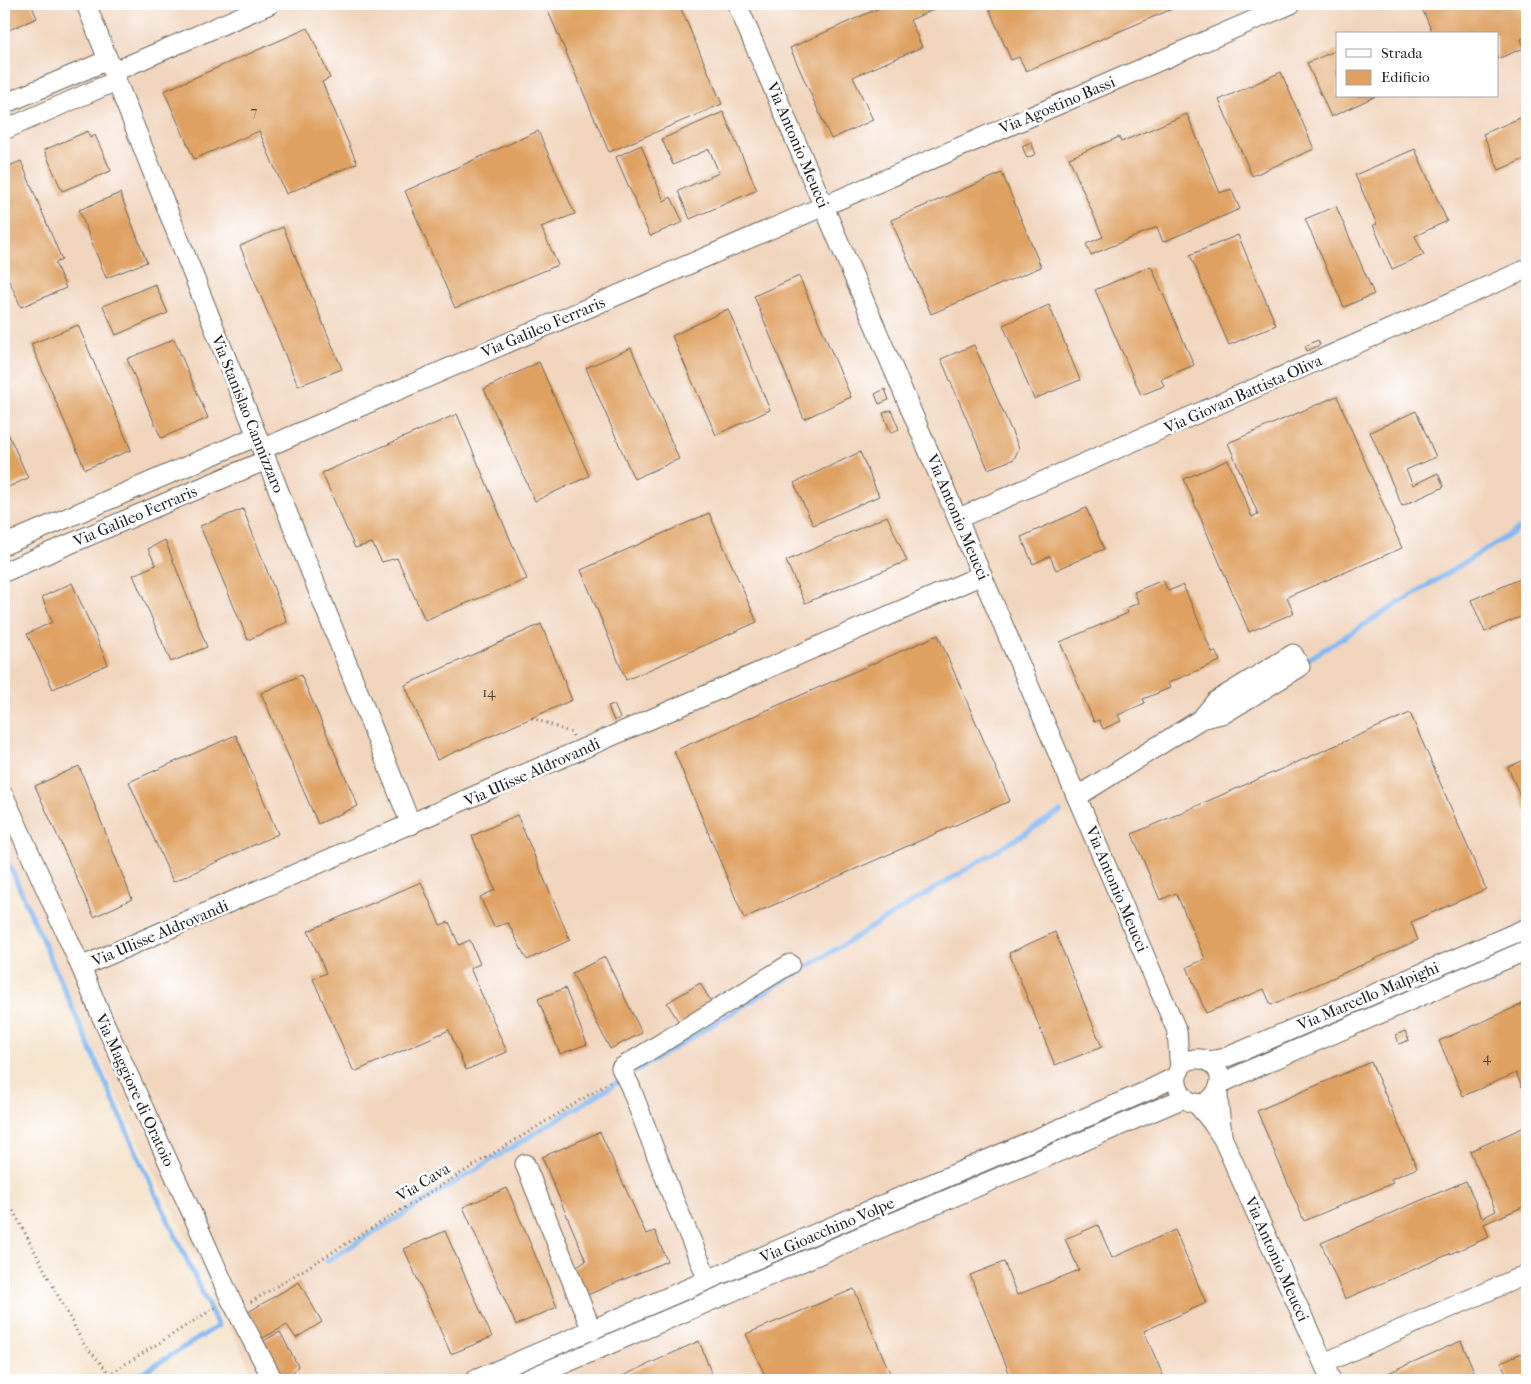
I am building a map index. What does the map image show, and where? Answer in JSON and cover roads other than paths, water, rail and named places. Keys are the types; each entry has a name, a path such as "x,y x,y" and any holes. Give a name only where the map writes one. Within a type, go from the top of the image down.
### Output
{"street":[{"name":"Via Stanislao Cannizzaro","path":"86,4 411,825"},
{"path":"4,130 112,71 270,4"},
{"name":"Via Antonio Meucci","path":"737,4 959,518 1177,1031 1178,1073 1176,1081 1179,1090 1211,1121 1223,1139 1328,1372"},
{"name":"Via Agostino Bassi","path":"824,205 1291,4"},
{"path":"4,104 112,71"},
{"name":"Via Galileo Ferraris","path":"4,572 262,448 824,205"},
{"name":"Via Giovan Battista Oliva","path":"959,518 1527,269"},
{"name":"Via Galileo Ferraris","path":"4,545 262,448"},
{"name":"Via Ulisse Aldrovandi","path":"81,967 982,575"},
{"path":"1078,796 1201,719 1216,702 1293,654 1300,667 1225,713 1201,719"},
{"name":"Via Maggiore di Oratoio","path":"4,796 99,1011 236,1311 273,1380"},
{"name":"Via Marcello Malpighi","path":"1206,1060 1222,1059 1244,1050 1527,928"},
{"name":"Via Marcello Malpighi","path":"1219,1087 1252,1068 1527,950"},
{"path":"708,1280 621,1068 790,964"},
{"name":"Via Antonio Meucci","path":"1177,1031 1206,1060 1213,1064 1219,1073 1223,1139"},
{"path":"1178,1073 1184,1064 1190,1060 1206,1060"},
{"name":"Via Gioacchino Volpe","path":"475,1380 1145,1092 1178,1073"},
{"path":"1190,1100 1201,1102 1211,1098 1219,1087"},
{"name":"Via Gioacchino Volpe","path":"538,1378 1190,1100"},
{"path":"525,1164 592,1331"},
{"path":"1328,1372 1527,1274"}],"waterway":[{"path":"1307,660 1527,524"},
{"path":"630,1075 1060,812"},
{"path":"4,853 137,1154 218,1326 131,1380"},
{"path":"327,1261 623,1079"}]}
